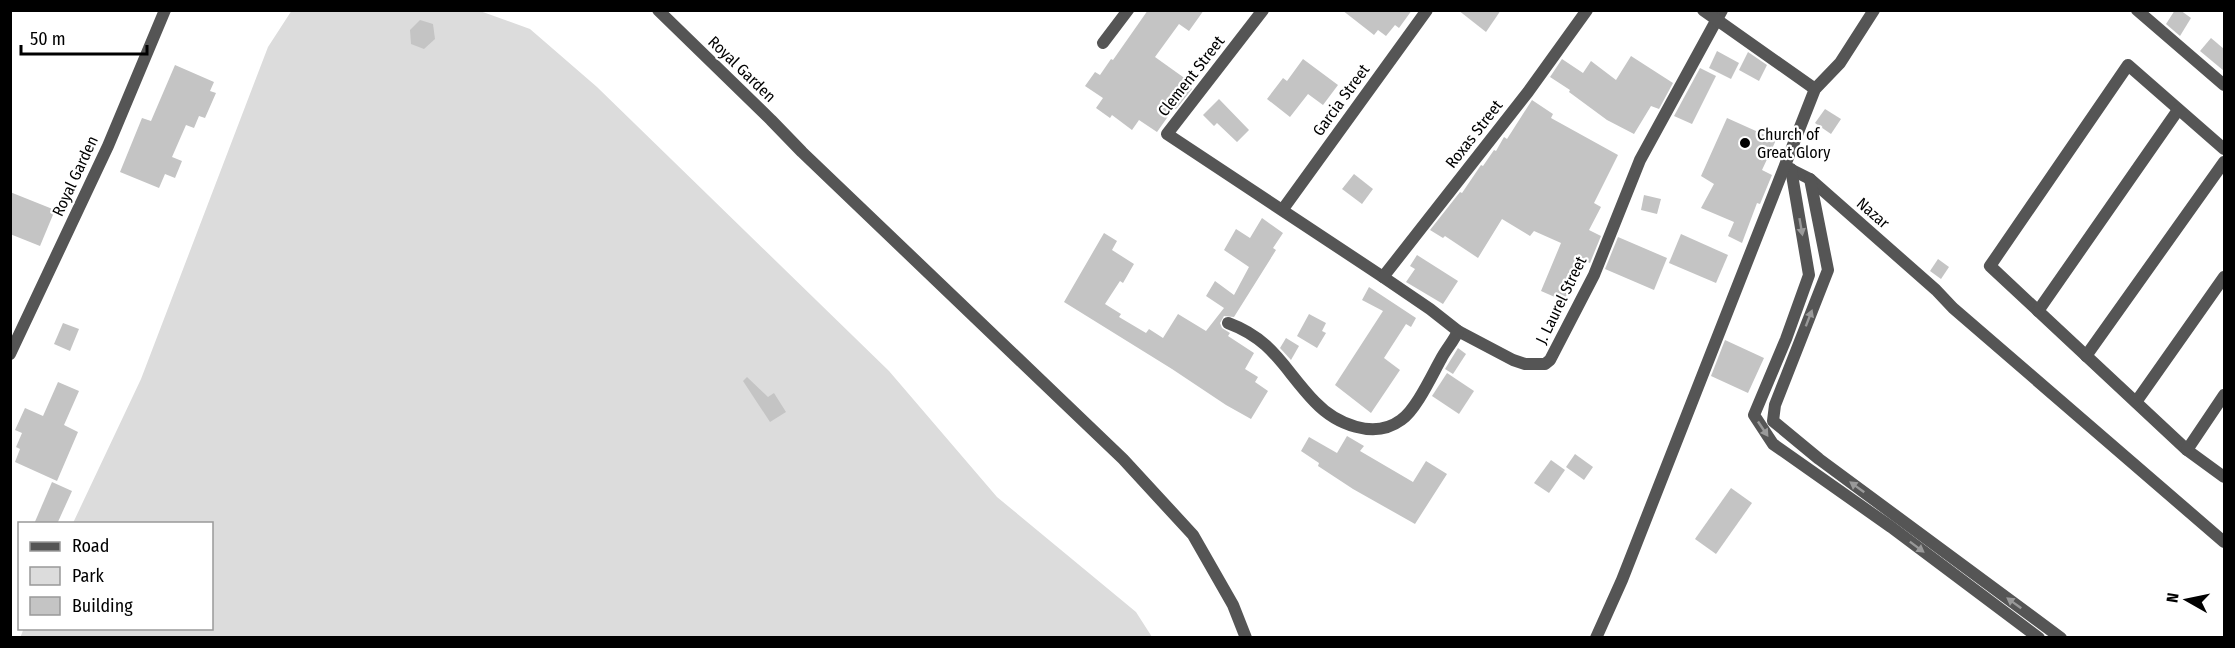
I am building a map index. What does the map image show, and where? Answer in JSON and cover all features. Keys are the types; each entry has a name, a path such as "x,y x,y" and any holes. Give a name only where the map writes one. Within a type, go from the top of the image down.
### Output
{"street":[{"name":"Royal Garden","path":"10,354 108,146 165,10"},
{"name":"Royal Garden","path":"658,10 802,152 1123,459 1193,535 1233,605 1246,638"},
{"path":"1103,43 1128,10"},
{"name":"Clement Street","path":"1167,134 1263,10"},
{"name":"Garcia Street","path":"1283,209 1427,10"},
{"name":"Roxas Street","path":"1383,277 1528,92 1587,10"},
{"path":"1703,10 1720,15 1815,89"},
{"path":"1596,638 1788,168 1815,89 1840,63 1874,10"},
{"path":"2137,10 2224,85"},
{"name":"J. Laurel Street","path":"1167,134 1283,209 1458,331 1519,362 1533,365 1545,364 1550,360 1594,275 1640,160 1720,15"},
{"path":"2224,149 2128,65 1990,266 2187,450 2224,477"},
{"path":"2038,311 2178,110"},
{"path":"2086,356 2224,162"},
{"path":"1788,168 1809,275 1786,339 1754,415 1773,444 1880,512"},
{"name":"Nazar","path":"1788,168 1810,178 1936,290 1953,308 2224,542"},
{"path":"1810,178 1828,270 1775,405 1773,421 1880,512 2031,624 2061,638"},
{"path":"2136,402 2224,277"},
{"path":"1228,323 1245,329 1277,354 1316,402 1335,417 1357,428 1385,428 1403,419 1421,394 1458,331"},
{"path":"1786,339 1799,344"},
{"path":"2187,450 2224,395"},
{"path":"1806,467 1814,455"},
{"path":"2031,624 2039,638"}],"green space":[{"path":"292,10 480,11 530,29 597,87 889,371 997,497 1136,612 1152,637 20,638 23,630 213,630 213,522 73,522 141,379 268,47"}],"building":[{"path":"1148,10 1204,10 1189,31 1179,24 1155,57 1190,82 1187,85 1192,89 1176,109 1174,108 1157,132 1139,120 1132,130 1112,115 1110,118 1096,108 1103,98 1085,86 1095,72 1100,75 1111,59 1113,60"},
{"path":"1342,10 1412,10 1399,28 1395,25 1386,36 1378,30 1374,35"},
{"path":"1458,10 1501,10 1486,32"},
{"path":"2175,10 2180,10 2191,18 2180,36 2166,24"},
{"path":"420,20 433,24 435,39 424,49 411,44 410,30"},
{"path":"2211,38 2224,49 2224,71 2200,51"},
{"path":"1717,51 1739,63 1731,79 1709,68"},
{"path":"1748,52 1767,65 1759,81 1739,70"},
{"path":"1631,56 1673,83 1659,109 1651,106 1634,134 1607,120 1550,77 1562,59 1583,73 1591,61 1616,80"},
{"path":"1303,59 1338,85 1323,105 1308,94 1290,117 1267,99 1283,78 1287,81"},
{"path":"175,65 214,82 210,91 216,93 205,118 199,116 194,128 186,125 172,157 182,161 175,178 165,174 159,188 120,172 142,118 151,121"},
{"path":"1700,68 1716,76 1692,124 1674,116"},
{"path":"1219,99 1249,130 1237,142 1217,123 1214,126 1203,115"},
{"path":"1532,100 1553,114 1551,118 1618,155 1594,203 1601,207 1589,230 1601,236 1590,263 1582,260 1564,301 1541,291 1561,243 1534,231 1530,236 1502,219 1478,258 1445,236 1443,238 1430,230 1460,192 1462,193 1481,165 1483,166 1494,150 1496,151 1504,137 1507,139"},
{"path":"1825,109 1841,119 1831,134 1815,123"},
{"path":"1727,118 1776,140 1762,170 1772,175 1760,204 1757,203 1742,243 1728,236 1734,222 1701,208 1714,184 1701,176"},
{"path":"1354,174 1373,189 1362,204 1342,189"},
{"path":"10,192 55,210 40,246 10,234"},
{"path":"1644,195 1661,199 1657,214 1641,210"},
{"path":"1262,218 1283,233 1273,248 1276,250 1234,317 1224,316 1220,323 1222,328 1230,333 1228,336 1254,353 1245,369 1258,377 1255,382 1268,391 1251,419 1064,302 1104,233 1117,241 1112,250 1134,264 1123,283 1120,281 1105,304 1121,314 1119,317 1146,333 1149,329 1163,338 1178,314 1206,331 1224,308 1206,296 1215,281 1234,295 1249,267 1224,250 1236,229 1250,238"},
{"path":"1681,234 1728,255 1716,283 1669,263"},
{"path":"1618,237 1667,258 1654,290 1605,269"},
{"path":"1417,255 1458,281 1443,304 1406,282 1415,269 1410,266"},
{"path":"1938,259 1949,267 1941,279 1930,271"},
{"path":"1369,287 1416,318 1411,327 1406,324 1384,358 1400,370 1371,413 1335,385 1383,311 1362,300"},
{"path":"1309,314 1326,323 1322,331 1326,333 1317,348 1297,336"},
{"path":"63,323 79,329 70,351 54,344"},
{"path":"1286,338 1299,346 1291,360 1280,348"},
{"path":"1725,340 1764,358 1748,393 1711,376"},
{"path":"1458,348 1466,354 1453,374 1445,369"},
{"path":"1447,373 1474,391 1459,414 1432,396"},
{"path":"747,377 768,397 774,393 786,412 770,422 743,381"},
{"path":"58,382 79,391 64,425 78,432 57,481 15,462 20,449 16,447 22,433 15,430 25,408 43,416"},
{"path":"1347,436 1364,446 1360,451 1413,482 1426,461 1447,474 1415,524 1353,489 1318,466 1319,463 1301,451 1309,437 1337,453"},
{"path":"1575,454 1593,467 1584,480 1566,467"},
{"path":"1551,460 1565,470 1549,493 1534,483"},
{"path":"52,482 72,491 58,522 35,522"},
{"path":"1731,488 1752,503 1716,554 1695,539"}],"place":[{"name":"Church of Great Glory","path":"1745,143"}]}
